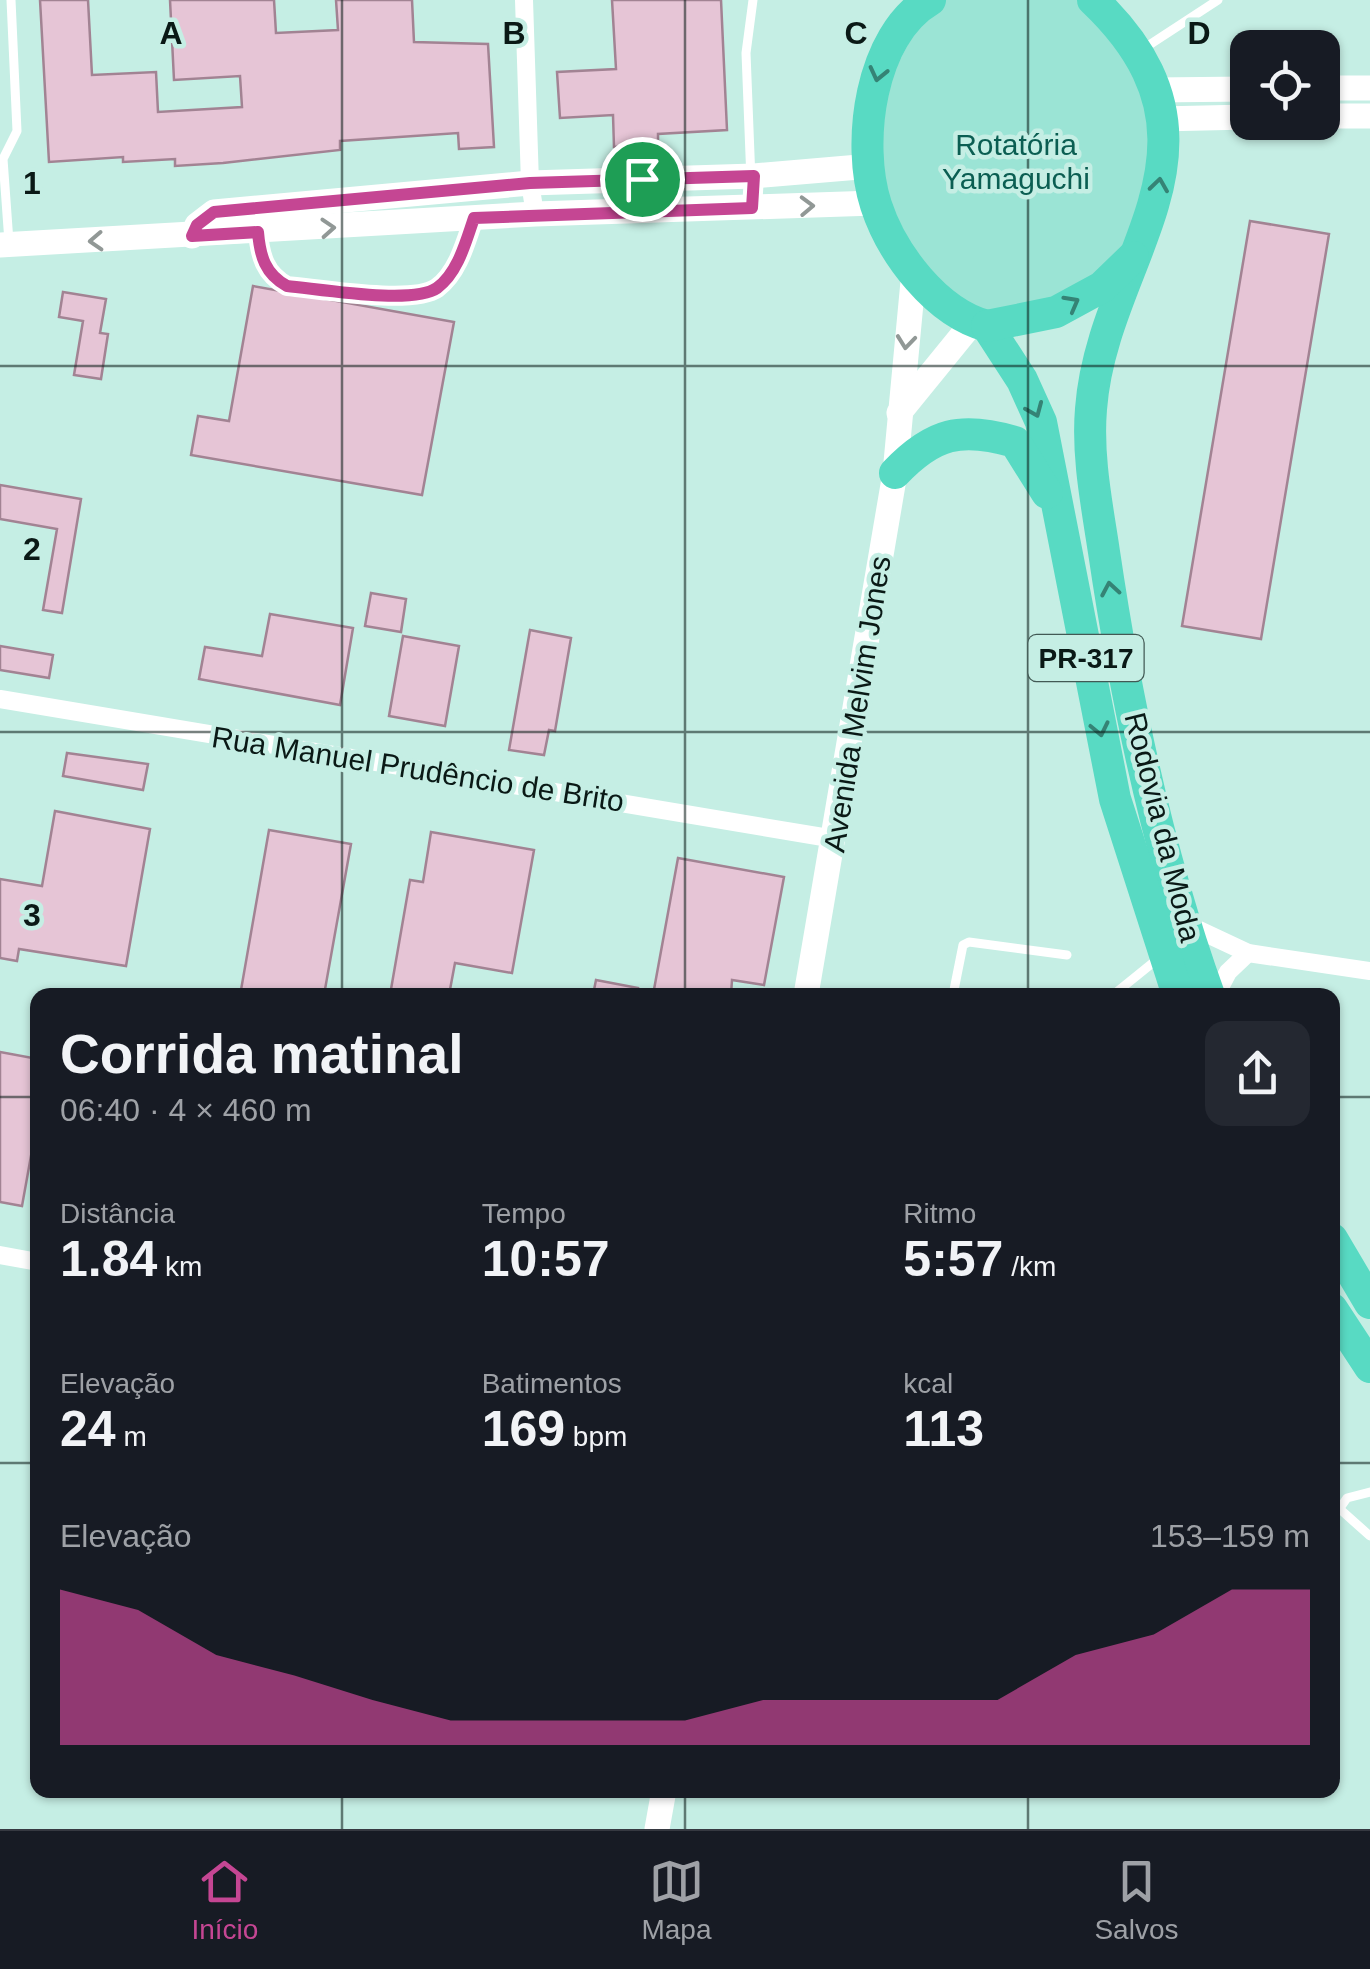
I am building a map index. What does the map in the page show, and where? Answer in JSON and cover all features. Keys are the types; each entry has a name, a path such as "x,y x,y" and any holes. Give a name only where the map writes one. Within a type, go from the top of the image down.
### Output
{"highway":[{"path":"930,0 897,31 878,64 870,122 875,204 914,271 941,303 980,324 1056,312 1102,286 1142,248 1158,195 1157,105 1137,53 1117,23 1093,0"},
{"name":"Rodovia da Moda","path":"1142,248 1097,364 1091,458 1135,718 1183,923 1209,988"},
{"name":"Rodovia da Moda","path":"980,324 1022,380 1041,422 1115,799 1175,988"},
{"path":"895,473 925,443 951,436 984,433 1015,442 1038,474 1064,529"},
{"path":"1340,1253 1370,1304"},
{"path":"1340,1321 1370,1367"}],"street":[{"path":"524,0 530,183 535,214"},
{"path":"1340,88 1370,88"},
{"path":"1157,105 1230,92"},
{"path":"1157,105 1230,115"},
{"path":"1340,116 1370,116"},
{"path":"192,236 197,225 214,212 530,183 754,176 871,166"},
{"path":"5,245 535,214 875,204"},
{"name":"Avenida Melvim Jones","path":"807,988 895,473 914,271"},
{"path":"899,412 980,324"},
{"name":"Rua Manuel Prudêncio de Brito","path":"0,699 835,838"},
{"path":"1183,923 1248,953 1370,970"},
{"path":"1217,988 1248,953"},
{"path":"0,1255 30,1261"},
{"path":"657,1829 663,1798"}],"lane":[{"path":"5,245 2,159 17,131 11,0"},
{"path":"752,208 754,176 746,53 754,0"},
{"path":"1137,53 1218,0"},
{"path":"258,232 260,253 272,278 287,286 422,296 443,283 462,254 474,218"},
{"path":"957,988 962,945 968,942 1068,956"},
{"path":"1122,988 1162,955"},
{"path":"1340,1502 1370,1492"},
{"path":"1340,1508 1369,1532"}],"green space":[{"name":"Rotatória Yamaguchi","path":"930,0 1093,0 1154,90 1142,248 1015,318 941,303 871,166 869,122"}],"building":[{"path":"40,0 88,0 92,75 156,72 158,112 242,107 240,76 174,80 170,0 274,0 276,33 338,30 336,0 412,0 414,42 488,44 494,147 459,149 458,133 340,141 340,150 223,163 175,166 175,159 123,162 123,157 49,162"},
{"path":"612,0 721,0 727,130 658,134 658,145 614,147 613,115 560,118 557,72 616,69"},
{"path":"1250,221 1329,234 1261,639 1182,626"},
{"path":"253,286 454,322 422,495 191,455 198,416 229,421"},
{"path":"63,292 106,299 100,333 108,334 101,379 74,375 83,321 59,317"},
{"path":"0,485 81,499 62,613 43,610 57,529 0,519"},
{"path":"371,593 406,599 401,632 365,626"},
{"path":"270,614 353,628 340,705 199,679 205,647 262,656"},
{"path":"530,630 571,638 555,731 549,730 544,755 509,750"},
{"path":"403,636 459,646 445,726 389,716"},
{"path":"0,646 53,655 49,678 0,670"},
{"path":"67,753 148,764 143,790 63,776"},
{"path":"55,811 150,829 126,966 19,949 17,961 0,958 0,879 42,886"},
{"path":"269,830 351,844 325,988 241,988"},
{"path":"431,832 534,850 512,973 455,963 450,988 391,988 410,880 423,882"},
{"path":"678,858 784,877 764,985 732,980 731,988 654,988"},
{"path":"596,980 638,988 594,988"},
{"path":"0,1052 30,1058 30,1162 22,1206 0,1202"}],"route":[{"path":"754,176 752,208 474,218 462,254 443,283 422,296 287,286 272,278 260,253 258,232 192,236 197,225 214,212 530,183 642,179 754,176"}]}
